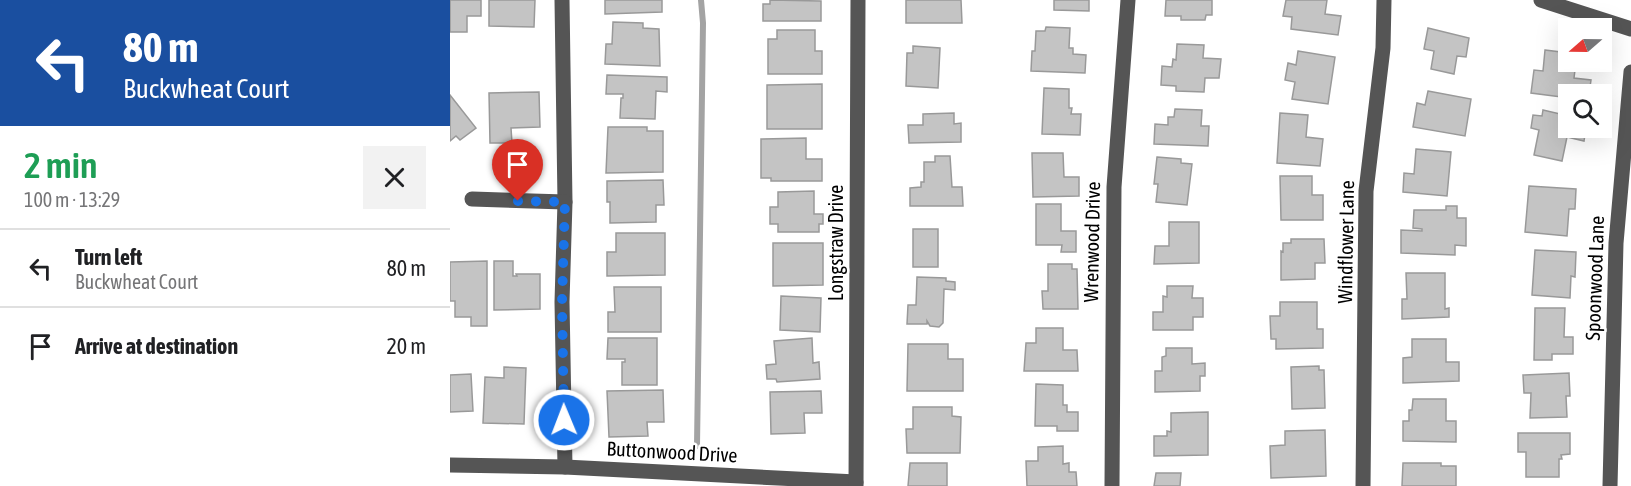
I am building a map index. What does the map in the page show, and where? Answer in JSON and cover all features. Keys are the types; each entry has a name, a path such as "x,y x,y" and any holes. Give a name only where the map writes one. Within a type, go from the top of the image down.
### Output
{"street":[{"path":"562,0 565,202 562,302 565,467"},
{"name":"Longstraw Drive","path":"856,484 858,0"},
{"name":"Wrenwood Drive","path":"1112,486 1114,187 1128,0"},
{"name":"Windflower Lane","path":"1363,486 1366,191 1383,48 1384,0"},
{"path":"1541,0 1631,28"},
{"name":"Spoonwood Lane","path":"1610,486 1616,243 1631,72"},
{"path":"472,199 565,202"},
{"name":"Buttonwood Drive","path":"450,465 565,467 856,484"}],"building":[{"path":"450,0 481,0 481,16 467,16 467,32 450,32"},
{"path":"489,0 535,0 534,27 489,26"},
{"path":"605,0 662,0 662,12 605,14"},
{"path":"770,0 821,1 821,21 763,21 763,4 770,4"},
{"path":"906,0 961,0 962,23 906,23"},
{"path":"1054,0 1089,0 1089,11 1054,10"},
{"path":"1166,0 1212,0 1212,15 1206,15 1205,20 1181,20 1181,16 1165,16"},
{"path":"1286,0 1327,0 1325,14 1341,16 1338,35 1291,29 1292,17 1283,16"},
{"path":"613,22 643,23 643,28 659,29 660,66 605,64 606,44 612,44"},
{"path":"1046,27 1070,28 1069,48 1073,48 1073,54 1086,55 1085,73 1031,71 1036,31 1045,31"},
{"path":"1428,28 1469,38 1466,57 1457,56 1454,74 1431,69 1434,51 1424,49"},
{"path":"777,30 815,30 815,51 822,51 822,74 768,74 768,39 777,39"},
{"path":"1177,44 1204,45 1203,58 1221,59 1219,78 1205,78 1204,92 1176,91 1176,86 1161,85 1162,66 1172,67 1173,59 1176,60"},
{"path":"913,46 940,48 938,88 906,86 907,53 913,53"},
{"path":"1545,50 1558,52 1558,72 1575,72 1574,78 1591,80 1590,84 1558,84 1558,97 1531,93 1534,70 1543,71"},
{"path":"1298,51 1335,57 1328,104 1292,99 1295,82 1285,80 1288,63 1296,65"},
{"path":"607,75 667,77 667,92 656,91 655,119 620,118 623,94 606,94"},
{"path":"822,84 822,129 767,129 767,85"},
{"path":"1044,88 1069,89 1071,114 1081,114 1080,135 1042,134"},
{"path":"1428,91 1471,99 1465,136 1413,127 1417,103 1425,105"},
{"path":"539,92 540,127 511,128 512,143 490,143 489,93"},
{"path":"450,95 476,128 460,140 456,136 450,141"},
{"path":"1175,109 1202,110 1201,126 1209,126 1208,146 1154,144 1155,124 1168,125 1168,117 1174,117"},
{"path":"1543,110 1558,113 1558,138 1567,138 1562,161 1534,155 1539,130 1531,128 1533,115 1542,116"},
{"path":"954,113 954,124 961,123 961,142 909,143 908,125 923,125 923,114"},
{"path":"1280,113 1308,115 1306,137 1323,139 1320,166 1277,163"},
{"path":"608,127 647,127 647,131 663,131 663,172 606,173"},
{"path":"806,138 806,159 822,159 822,181 771,181 771,178 761,178 761,139"},
{"path":"1416,149 1451,152 1447,196 1403,192 1404,173 1414,174"},
{"path":"1032,153 1063,153 1064,177 1079,177 1079,196 1033,197"},
{"path":"935,156 950,156 952,187 962,187 963,206 910,206 910,188 921,187 921,182 924,182 924,162 935,162"},
{"path":"1157,157 1181,159 1181,163 1192,164 1187,205 1156,202 1158,184 1154,184"},
{"path":"1280,176 1312,176 1312,195 1323,195 1323,220 1281,220"},
{"path":"663,180 664,205 656,205 656,222 610,223 607,181"},
{"path":"1529,186 1576,189 1575,209 1569,209 1567,236 1525,232"},
{"path":"814,191 814,214 823,214 823,224 819,224 819,232 778,232 778,224 770,224 770,207 778,207 778,192"},
{"path":"1036,204 1061,204 1061,231 1076,231 1076,252 1061,252 1062,245 1036,245"},
{"path":"1446,206 1457,206 1457,218 1466,218 1466,246 1455,245 1455,255 1401,253 1401,230 1422,231 1422,229 1413,228 1414,210 1446,210"},
{"path":"1169,222 1199,222 1199,263 1154,264 1155,246 1169,246"},
{"path":"913,229 938,229 938,267 913,267"},
{"path":"616,233 665,233 665,275 607,276 607,252 616,252"},
{"path":"1291,239 1324,239 1325,263 1315,263 1315,279 1281,280 1281,251 1283,252 1283,243 1291,243"},
{"path":"773,243 823,243 823,285 773,286"},
{"path":"1535,250 1576,252 1575,277 1571,276 1570,298 1532,295"},
{"path":"487,261 487,326 471,326 471,317 455,317 455,301 450,301 450,262"},
{"path":"494,261 513,261 513,276 540,274 540,309 494,310"},
{"path":"1048,264 1072,264 1072,269 1077,269 1078,309 1043,309 1042,291 1048,291"},
{"path":"1406,273 1445,273 1445,309 1449,308 1449,317 1402,319 1402,299 1407,299"},
{"path":"917,277 946,278 946,281 955,282 955,290 944,289 943,323 939,327 930,326 927,321 927,324 907,324 908,305 916,305"},
{"path":"1167,286 1193,286 1192,298 1203,298 1203,317 1193,317 1193,330 1153,330 1153,312 1163,312 1163,296 1167,297"},
{"path":"614,287 661,287 661,332 608,332 608,312 615,312"},
{"path":"781,296 821,298 820,332 780,330"},
{"path":"1280,302 1317,302 1317,329 1323,329 1323,348 1276,349 1276,339 1271,339 1270,316 1280,316"},
{"path":"1535,308 1565,308 1564,337 1573,337 1573,354 1552,354 1552,360 1534,360"},
{"path":"1036,328 1063,328 1063,350 1077,350 1078,371 1024,371 1026,343 1036,343"},
{"path":"608,338 657,338 657,385 622,385 622,362 625,362 625,359 607,359"},
{"path":"812,338 813,363 819,362 820,379 777,382 776,379 767,379 766,365 776,364 774,341"},
{"path":"1412,339 1446,339 1446,362 1459,362 1459,381 1403,383 1403,358 1412,357"},
{"path":"908,344 948,344 948,359 963,359 963,391 907,391"},
{"path":"1166,348 1192,348 1192,364 1205,363 1205,376 1200,376 1200,391 1155,392 1155,371 1162,371 1162,357 1166,356"},
{"path":"1319,366 1319,370 1324,370 1325,408 1292,409 1291,367"},
{"path":"504,367 526,368 524,424 483,423 485,377 504,378"},
{"path":"1569,373 1570,396 1566,396 1567,417 1530,418 1531,393 1524,393 1523,375"},
{"path":"471,374 473,411 450,412 450,375"},
{"path":"1036,384 1063,385 1063,405 1067,405 1067,412 1078,412 1078,431 1057,431 1057,426 1035,426"},
{"path":"663,390 664,422 647,422 648,436 609,437 607,391"},
{"path":"821,391 822,413 804,413 805,433 771,434 770,392"},
{"path":"1413,399 1446,399 1446,421 1456,421 1456,442 1403,441 1403,421 1409,421 1409,410 1412,410"},
{"path":"913,407 952,407 952,416 961,417 960,453 907,453 906,429 913,429"},
{"path":"1208,412 1208,455 1154,456 1154,436 1167,436 1167,431 1171,432 1171,413"},
{"path":"1325,430 1326,476 1271,478 1270,446 1285,445 1285,431"},
{"path":"1518,433 1570,433 1570,454 1561,455 1562,459 1559,459 1559,477 1526,477 1526,452 1518,452"},
{"path":"1063,446 1063,464 1069,463 1069,472 1076,472 1077,486 1027,486 1026,461 1038,461 1038,447"},
{"path":"910,463 947,463 947,486 908,486"},
{"path":"1403,463 1441,463 1441,466 1456,466 1456,486 1402,486"},
{"path":"1156,473 1181,473 1180,486 1154,486"}],"waterway":[{"path":"697,446 703,23 701,0"}],"route":[{"path":"518,201 565,202 562,302 564,420"}]}
